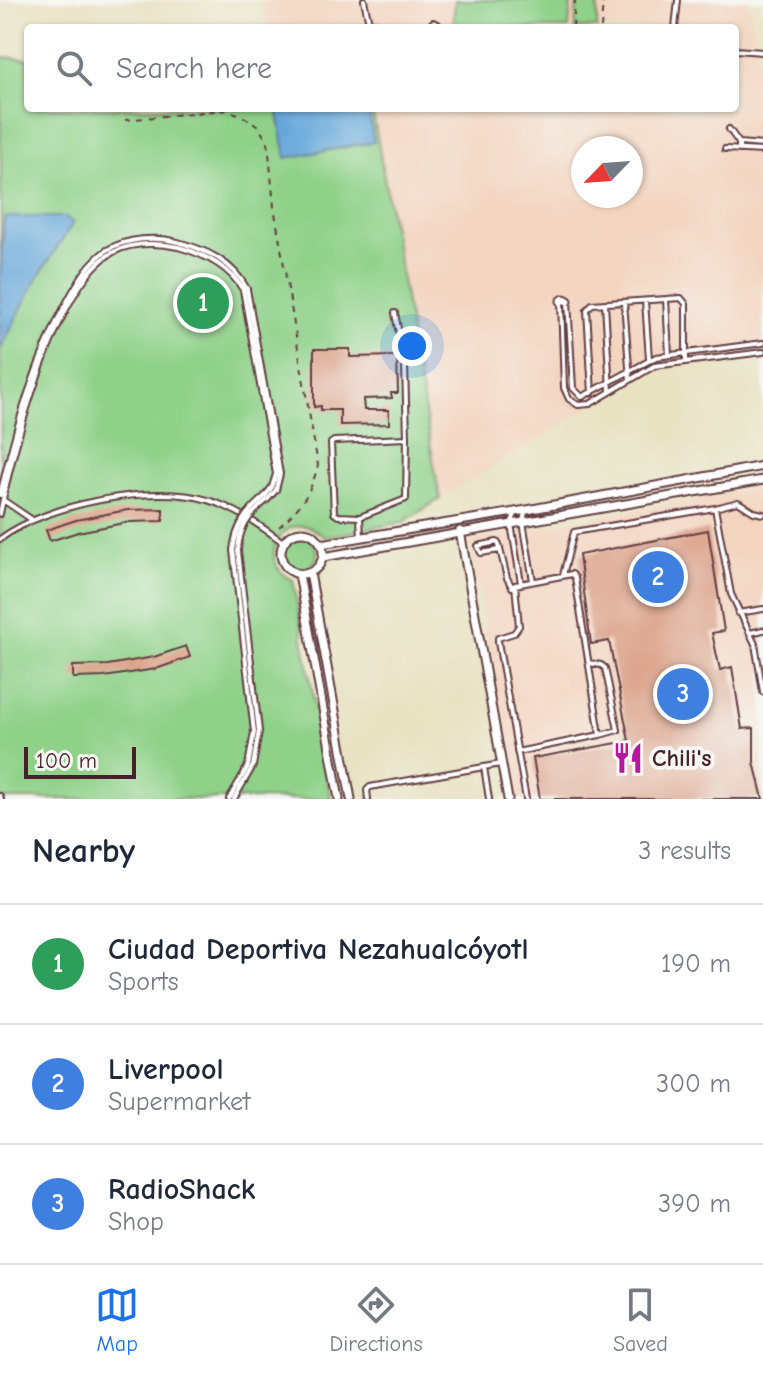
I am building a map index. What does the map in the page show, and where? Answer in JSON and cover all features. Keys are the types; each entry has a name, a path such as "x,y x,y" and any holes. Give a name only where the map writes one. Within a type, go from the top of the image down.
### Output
{"street":[{"path":"321,544 763,466"},
{"path":"713,475 715,488"},
{"path":"323,557 763,480"},
{"path":"458,521 508,799"},
{"path":"299,531 312,534 321,544 323,557 310,573 299,574 291,571 280,555 283,542 299,531"},
{"path":"310,573 351,799"},
{"path":"299,574 339,799"}],"lane":[{"path":"364,0 369,23 381,24"},
{"path":"675,24 678,0"},
{"path":"739,50 763,52"},
{"path":"729,129 739,143 739,150"},
{"path":"739,143 763,145"},
{"path":"725,149 763,151"},
{"path":"0,514 1,497 32,392 66,313 87,276 110,254 123,248 154,244 191,251 229,272 243,290 276,474 267,497 248,510 241,522 235,551 254,732 248,766 232,799"},
{"path":"594,401 587,310 592,304 681,298 686,304 686,361"},
{"path":"666,299 669,355"},
{"path":"645,300 649,359"},
{"path":"763,343 649,359 582,397 573,388 565,301 566,394 578,405 594,401 654,366 763,352"},
{"path":"624,302 630,380"},
{"path":"605,303 610,391"},
{"path":"395,313 405,365 407,438 406,499 360,517 334,513 331,443 407,438"},
{"path":"0,539 31,519 101,500 184,495 234,510 283,542"},
{"path":"1,497 31,519"},
{"path":"563,575 574,532 738,502 763,514"},
{"path":"715,508 729,589 755,644 763,692"},
{"path":"527,510 523,522 533,581"},
{"path":"516,512 511,524 521,583"},
{"path":"360,517 361,538"},
{"path":"500,550 481,553 478,546 497,542 500,550 507,578 514,589 519,626 514,633 498,638 498,642 526,799"},
{"path":"514,589 521,583 563,575 572,574 575,578 600,735"},
{"path":"738,613 763,609"},
{"path":"749,633 763,630"},
{"path":"517,752 618,730 605,668 589,663"},
{"path":"368,799 367,790 370,787 502,764"},
{"path":"484,767 489,799"}],"path":[{"path":"573,24 575,0"},
{"path":"601,24 603,0"},
{"path":"125,120 203,112"},
{"path":"231,112 257,125 268,142 274,207 318,465 313,485 302,505 272,534"}],"shaded area":[{"path":"262,0 749,0 759,61 763,62 763,355 651,369 440,499 373,112 739,112 739,24 265,24"},
{"path":"763,486 763,799 517,799 469,541"}],"green space":[{"path":"455,0 571,0 569,24 453,24"},
{"path":"577,1 598,2 597,24 575,24"},
{"path":"1,57 24,59 24,112 373,112 440,499 403,522 324,537 311,528 298,526 287,530 279,538 275,549 275,560 281,571 293,580 331,799 0,799"},
{"path":"301,537 312,542 317,553 312,564 301,569 290,564 285,553 290,542"}],"water":[{"path":"278,112 369,112 374,142 286,158"},
{"path":"6,217 66,217 73,223 35,282 0,350 0,272"}],"building":[{"path":"314,349 350,349 350,357 397,356 398,393 391,393 392,398 363,399 364,410 389,410 389,424 340,425 340,410 314,407"},
{"path":"163,509 163,521 129,522 50,541 46,530 76,520 127,510"},
{"path":"708,530 724,631 712,633 720,670 732,667 742,729 754,728 754,762 763,799 540,799 533,758 629,741 609,641 591,644 579,555"},
{"path":"186,646 190,657 156,669 73,678 73,666 108,665 154,657"}],"place":[{"name":"Ciudad Deportiva Nezahualcóyotl","path":"203,303"},
{"name":"Liverpool","path":"658,577"},
{"name":"RadioShack","path":"683,694"},
{"name":"Chili's","path":"628,758"}]}
